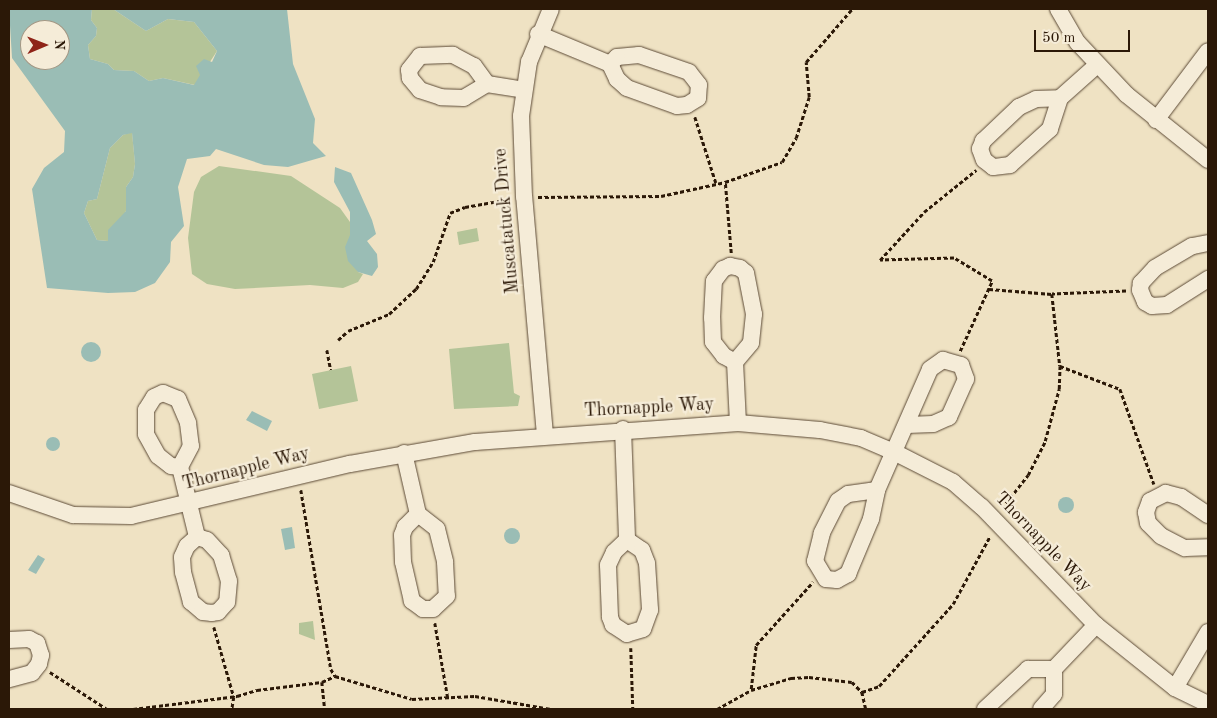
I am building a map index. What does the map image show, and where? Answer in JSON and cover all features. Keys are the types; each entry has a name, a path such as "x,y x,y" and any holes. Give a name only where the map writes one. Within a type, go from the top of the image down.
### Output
{"street":[{"name":"Muscatatuck Drive","path":"545,435 520,142 523,90 538,34 551,9"},
{"path":"1058,9 1078,43 1098,65 1156,120 1208,160"},
{"path":"538,34 610,64 617,79 627,88 674,106 691,104 700,92 696,80 689,72 640,55 617,57 610,64"},
{"path":"1156,120 1208,51"},
{"path":"1060,98 1036,99 1019,108 983,141 980,149 986,162 1000,168 1010,166 1050,128 1060,98 1098,65"},
{"path":"487,84 523,90"},
{"path":"1208,243 1192,246 1155,268 1141,283 1140,290 1145,302 1152,306 1167,306 1208,279"},
{"path":"732,267 740,268 750,281 754,328 748,350 734,362 724,356 713,342 712,318 714,282 723,269 732,267"},
{"path":"878,490 848,494 838,501 818,547 815,561 820,574 831,580 848,574 871,519 878,490 930,369 943,360 956,362 966,371 966,379 949,417 933,424 907,425"},
{"path":"734,362 738,423"},
{"name":"Thornapple Way","path":"9,493 73,515 131,516 298,476 404,454 545,435 738,423 820,430 861,438 894,452 952,482 995,520 1096,625 1175,688 1208,704"},
{"path":"623,429 627,540 614,552 608,565 608,581 613,625 622,633 631,634 639,633 649,619 649,591 642,550 627,540"},
{"path":"404,454 418,514 437,529 445,562 448,596 433,609 423,609 412,600 403,562 402,535 405,527 418,514"},
{"path":"180,467 187,503 197,537"},
{"path":"1208,516 1181,497 1158,495 1150,501 1146,512 1153,529 1185,548 1208,547"},
{"path":"197,537 207,540 221,556 229,582 227,602 218,612 210,613 200,610 191,602 183,572 182,557 187,546 197,537"},
{"path":"1041,709 1054,694 1054,669 1096,625"},
{"path":"1175,688 1208,632"},
{"path":"9,640 23,638 37,644 40,649 40,664 32,673 9,679"},
{"path":"985,709 1028,669 1054,669"}],"path":[{"path":"338,340 348,331 389,314 416,289 433,262 450,213 465,207 524,197 661,196 725,182 782,162 796,138 808,97 806,62 852,9"},
{"path":"691,104 716,183"},
{"path":"956,362 992,281 954,258 880,260 924,212 986,162"},
{"path":"725,182 732,267"},
{"path":"988,289 1052,294 1140,290"},
{"path":"862,692 878,686 952,604 987,542 995,520 1028,475 1045,441 1059,389 1060,366 1052,294"},
{"path":"327,350 331,370"},
{"path":"1060,366 1120,388 1158,495"},
{"path":"298,476 331,669 335,676"},
{"path":"751,690 756,645 820,574"},
{"path":"433,609 448,698"},
{"path":"210,613 234,697 232,709"},
{"path":"631,634 633,709"},
{"path":"40,664 71,688 107,709"},
{"path":"133,709 234,697 257,690 322,682 335,676 412,700 495,697 551,709"},
{"path":"717,709 751,690 791,678 809,678 852,682 862,692 866,709"},
{"path":"322,682 325,709"}],"green space":[{"path":"92,9 113,9 146,31 168,19 194,22 217,51 195,85 163,78 149,81 134,71 114,70 108,64 90,59 88,45 96,36 97,28 91,20"},
{"path":"132,132 135,164 133,177 126,187 126,211 108,241 97,240 84,213 88,201 97,199 110,148 123,135"},
{"path":"219,166 291,176 340,208 350,222 358,272 363,274 358,282 343,288 310,285 235,289 207,284 192,274 188,238 194,192 201,177"},
{"path":"477,228 479,241 459,245 457,232"},
{"path":"509,343 514,393 520,396 518,406 454,409 449,349"},
{"path":"351,366 358,401 319,409 312,374"},
{"path":"313,621 315,640 299,634 299,623"}],"water":[{"path":"9,9 92,9 91,20 97,28 96,36 88,45 90,59 108,64 114,70 134,71 149,81 163,78 194,85 200,75 196,66 204,59 212,62 217,51 194,22 168,19 146,31 113,9 287,9 293,64 315,119 313,143 326,156 288,167 264,165 216,149 210,156 187,159 178,187 184,226 171,242 170,262 155,283 135,292 108,293 47,288 32,189 44,168 64,152 65,131 21,70 70,70 70,20 20,20 20,69 12,58","holes":["132,133 135,164 133,177 126,187 126,211 108,230 108,241 97,240 84,213 88,201 97,199 110,148 123,135"]},
{"path":"335,167 351,173 372,220 376,234 367,241 377,254 378,267 372,276 358,272 348,261 345,247 350,235 350,212 334,182"},
{"path":"91,342 98,345 101,352 98,359 91,362 84,359 81,352 84,345"},
{"path":"252,411 272,421 267,431 246,420"},
{"path":"53,437 58,439 60,444 58,449 53,451 48,449 46,444 48,439"},
{"path":"1066,497 1072,499 1074,505 1072,511 1066,513 1060,511 1058,505 1060,499"},
{"path":"292,527 295,548 285,550 281,529"},
{"path":"512,528 520,536 512,544 504,536"},
{"path":"38,555 45,559 36,574 28,570"}]}
